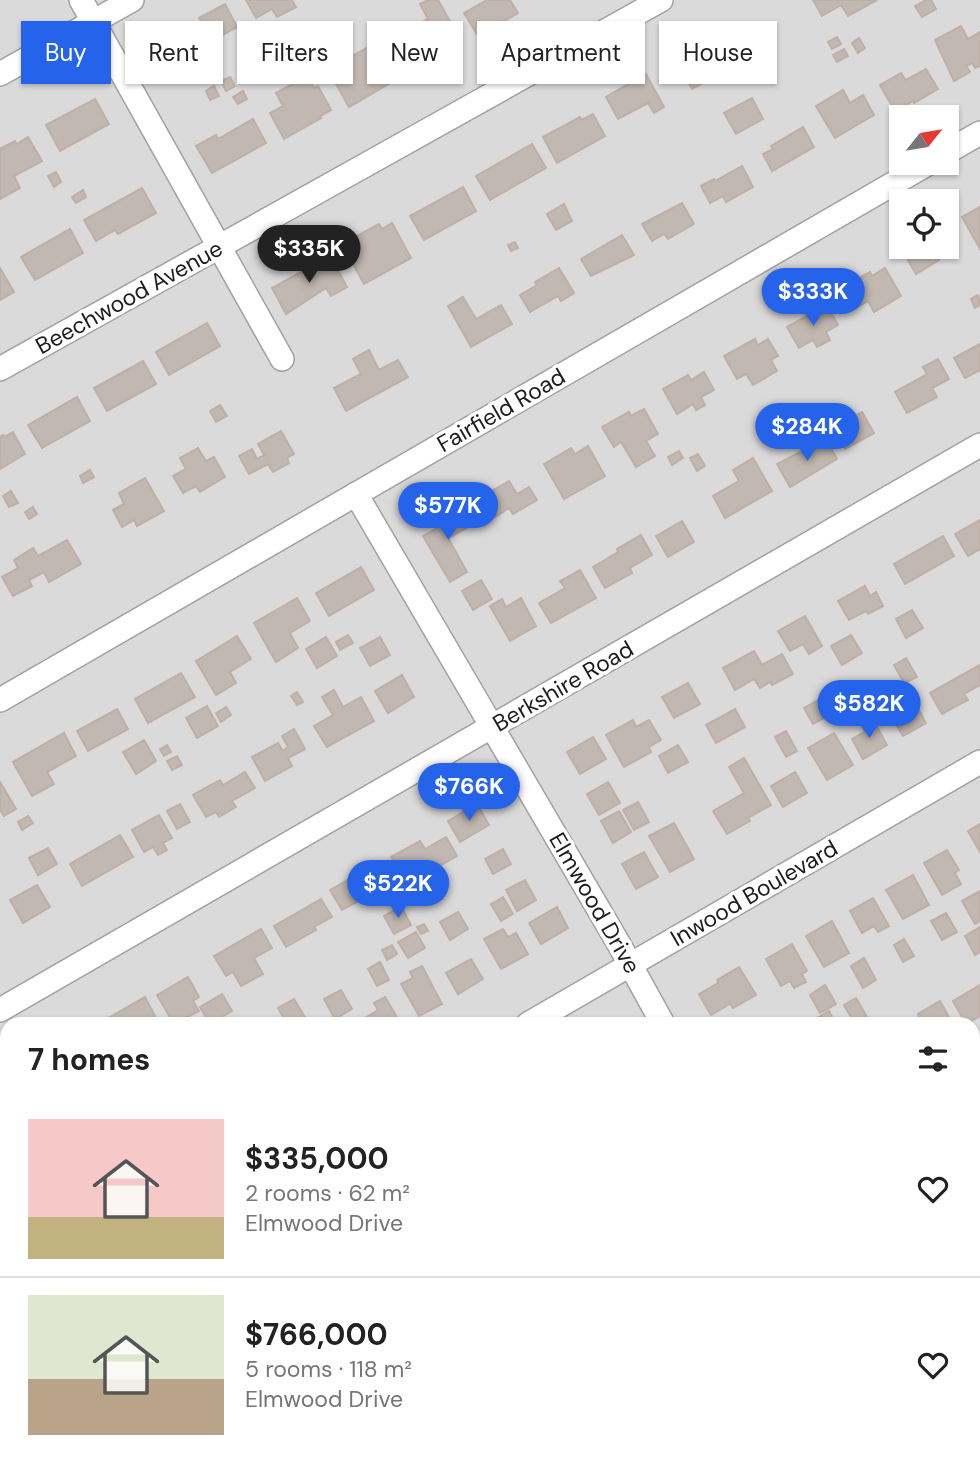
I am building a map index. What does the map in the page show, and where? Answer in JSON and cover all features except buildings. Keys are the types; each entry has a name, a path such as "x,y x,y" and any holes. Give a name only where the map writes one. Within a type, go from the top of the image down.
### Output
{"street":[{"path":"82,0 92,21"},
{"path":"95,21 132,0"},
{"name":"Beechwood Avenue","path":"0,369 661,0"},
{"path":"111,54 282,359"},
{"path":"0,74 21,62"},
{"path":"959,145 980,133"},
{"name":"Fairfield Road","path":"0,700 908,175"},
{"name":"Berkshire Road","path":"0,1010 980,445"},
{"name":"Elmwood Drive","path":"356,494 631,964 659,1017"},
{"name":"Inwood Boulevard","path":"540,1017 980,762"}],"shaded area":[{"path":"0,0 980,0 980,1017 0,1017"}]}
